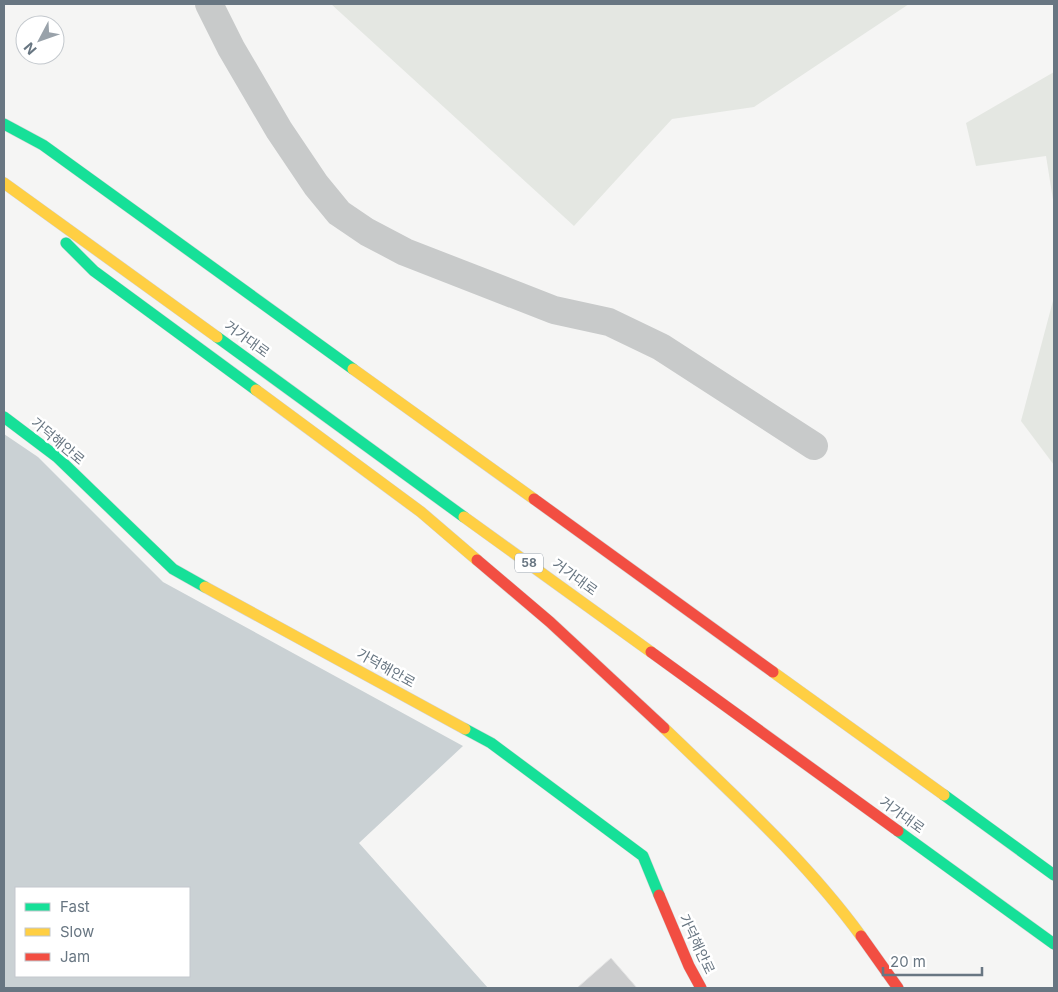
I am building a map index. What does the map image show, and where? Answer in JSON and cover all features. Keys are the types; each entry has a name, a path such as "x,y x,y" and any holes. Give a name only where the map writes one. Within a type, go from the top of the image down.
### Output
{"main road":[{"path":"4,124 43,145 1054,875"},
{"path":"8,185 94,271 421,512 550,622 664,728 801,864 845,914 898,988"},
{"name":"거가대로","path":"8,185 1054,944"},
{"name":"가덕해안로","path":"4,417 57,457 172,569 491,743 643,856 689,966 701,988"}],"street":[{"path":"209,4 231,48 279,130 316,185 339,213 367,232 439,266 554,310 609,322 661,347 814,446"}],"shaded area":[{"path":"331,4 909,4 754,107 672,119 574,226"},
{"path":"1054,72 1054,206 1046,156 976,166 966,123"},
{"path":"1054,297 1054,465 1021,421"},
{"path":"4,434 38,457 163,582 463,746 359,843 488,988 4,988"}],"building":[{"path":"611,958 637,988 577,988"}],"traffic: fast":[{"path":"4,124 43,145 353,369"},
{"path":"66,243 94,271 256,390"},
{"path":"217,337 464,517"},
{"path":"4,417 57,457 173,569 205,587"},
{"path":"465,729 491,743 643,856 659,895"},
{"path":"944,795 1054,875"},
{"path":"898,831 1054,944"}],"traffic: slow":[{"path":"4,183 217,337"},
{"path":"353,369 534,499"},
{"path":"256,390 421,512 477,560"},
{"path":"464,517 651,652"},
{"path":"205,587 465,729"},
{"path":"773,672 944,795"},
{"path":"664,728 792,854 816,880 861,936"}],"traffic: jam":[{"path":"534,499 773,672"},
{"path":"477,560 550,622 664,728"},
{"path":"651,652 898,831"},
{"path":"659,895 689,966 701,988"},
{"path":"861,936 898,988"}]}
